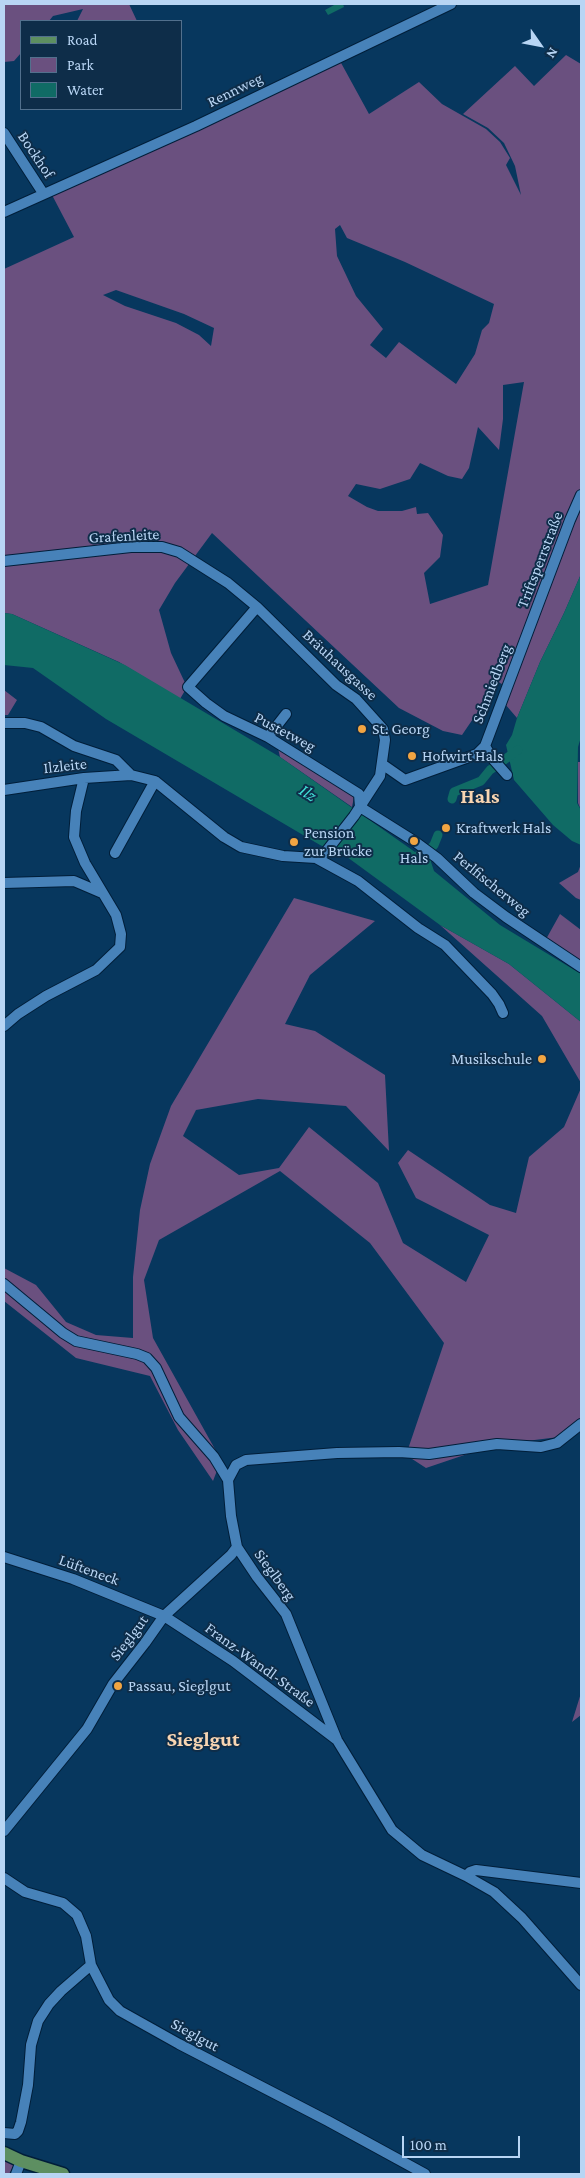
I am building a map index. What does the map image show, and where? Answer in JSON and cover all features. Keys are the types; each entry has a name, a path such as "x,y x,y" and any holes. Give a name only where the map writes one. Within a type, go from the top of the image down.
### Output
{"main road":[{"path":"4,2153 21,2161 63,2174"}],"street":[{"name":"Rennweg","path":"4,212 44,192 164,141 451,4"},
{"name":"Bockhof","path":"4,134 44,192"},
{"name":"Triftsperrstraße","path":"527,635 581,495"},
{"name":"Grafenleite","path":"4,561 131,547 162,547 179,552 228,583 257,607"},
{"name":"Pustetweg","path":"257,607 188,687 224,716 268,737 360,794 360,807"},
{"name":"Bräuhausgasse","path":"257,607 336,685 356,698 383,728 384,740 380,776 360,807 320,855"},
{"name":"Schmiedberg","path":"382,764 405,780 477,754 485,746 527,635"},
{"path":"268,737 286,714"},
{"path":"4,723 25,723 42,727 74,746 116,760 131,775 155,781 224,837 241,847 282,856 320,855 358,881 418,928 445,945 492,994 503,1013"},
{"path":"485,746 504,772"},
{"name":"Ilzleite","path":"4,790 84,778 131,775"},
{"path":"4,1026 46,996 96,970 120,946 121,934 116,915 85,864 74,836 76,812 84,778"},
{"path":"115,853 155,781"},
{"name":"Perlfischerweg","path":"360,807 421,846 500,912 581,967"},
{"path":"4,883 74,881 102,893"},
{"path":"4,1284 63,1333 76,1341 148,1358 156,1368 179,1416 214,1457 228,1480"},
{"path":"228,1480 236,1465 246,1460 336,1453 428,1454 496,1444 541,1447 557,1443 581,1424"},
{"name":"Sieglberg","path":"228,1480 231,1516 237,1547 257,1577 286,1614 337,1740 392,1830 422,1855 494,1892 536,1933 581,1985"},
{"name":"Sieglgut","path":"4,1831 87,1729 113,1684 146,1643 164,1616 237,1547"},
{"name":"Lüfteneck","path":"4,1557 73,1579 164,1616"},
{"name":"Franz-Wandl-Straße","path":"164,1616 233,1661 337,1740"},
{"path":"466,1876 476,1870 581,1883"},
{"name":"Sieglgut","path":"4,1878 25,1892 58,1900 71,1908 77,1915 86,1936 91,1965 109,2000 120,2011 425,2174"},
{"path":"4,2133 14,2134 18,2131 22,2122 28,2085 31,2045 38,2021 49,2004 91,1965"},
{"path":"16,2174 21,2161"}],"green space":[{"path":"4,4 129,4 137,20 78,20 83,9 53,16 50,20 20,20 20,54 14,61 4,62"},
{"path":"566,55 581,64 581,574 540,662 517,718 505,704 512,689 498,682 462,735 443,731 399,708 212,533 175,583 159,610 171,653 187,687 180,699 119,662 12,614 4,613 4,269 74,237 52,195 340,61 369,114 419,82 442,104 486,129 500,142 510,158 506,165 521,195 515,166 504,143 488,128 463,114 515,66 534,86","holes":["340,225 347,238 405,262 494,304 489,323 482,330 475,354 456,384 399,342 386,358 370,345 383,329 356,296 337,256 335,229","116,290 184,314 214,328 211,346 199,335 176,323 125,306 103,295","524,382 488,585 430,604 424,573 440,557 443,535 428,513 417,514 416,507 402,511 378,511 348,496 356,484 380,489 410,479 420,463 448,476 462,479 469,468 478,427 499,450 503,419 503,385"]},
{"path":"4,690 17,700 8,715 4,715"},
{"path":"277,744 354,797 352,807 280,757"},
{"path":"578,762 581,762 581,810 578,803"},
{"path":"581,864 581,900 559,883 578,872"},
{"path":"294,898 375,921 310,975 285,1024 315,1031 385,1075 389,1151 346,1106 258,1099 196,1110 183,1136 239,1175 279,1168 309,1127 378,1183 403,1243 466,1282 489,1235 416,1198 398,1163 408,1150 490,1205 516,1213 529,1157 564,1127 581,1088 581,1432 575,1435 494,1445 426,1468 406,1455 444,1343 370,1243 280,1171 159,1240 144,1280 153,1338 221,1460 213,1481 178,1430 150,1376 76,1358 4,1301 4,1268 36,1285 66,1322 96,1335 133,1338 133,1277 140,1210 150,1164 171,1106"},
{"path":"560,914 581,930 581,961 545,941"},
{"path":"440,925 509,964 581,1022 581,1083 542,1016"},
{"path":"581,1693 581,1715 572,1722"},
{"path":"4,2159 14,2165 9,2174 4,2174"}],"water":[{"path":"336,4 343,4 344,7 328,15 325,10"},
{"path":"581,574 581,737 578,747 577,803 581,810 581,845 572,841 553,825 514,780 506,745 512,735 540,662"},
{"name":"Ilz","path":"4,613 12,614 125,665 280,757 415,852 422,848 433,856 431,862 434,871 500,925 581,974 581,1022 509,964 440,925 347,857 320,845 106,719 33,668 4,665"}],"waterway":[{"path":"452,799 454,792 481,781 490,770 518,750"},
{"path":"424,855 434,845 438,835"}],"place":[{"name":"St. Georg","path":"362,729"},
{"name":"Hofwirt Hals","path":"412,756"},
{"name":"Kraftwerk Hals","path":"446,828"},
{"name":"Hals","path":"414,841"},
{"name":"Pension zur Brücke","path":"294,842"},
{"name":"Musikschule","path":"542,1059"},
{"name":"Passau, Sieglgut","path":"118,1686"}],"district":[{"name":"Hals","path":"480,797"},
{"name":"Sieglgut","path":"203,1740"}]}
